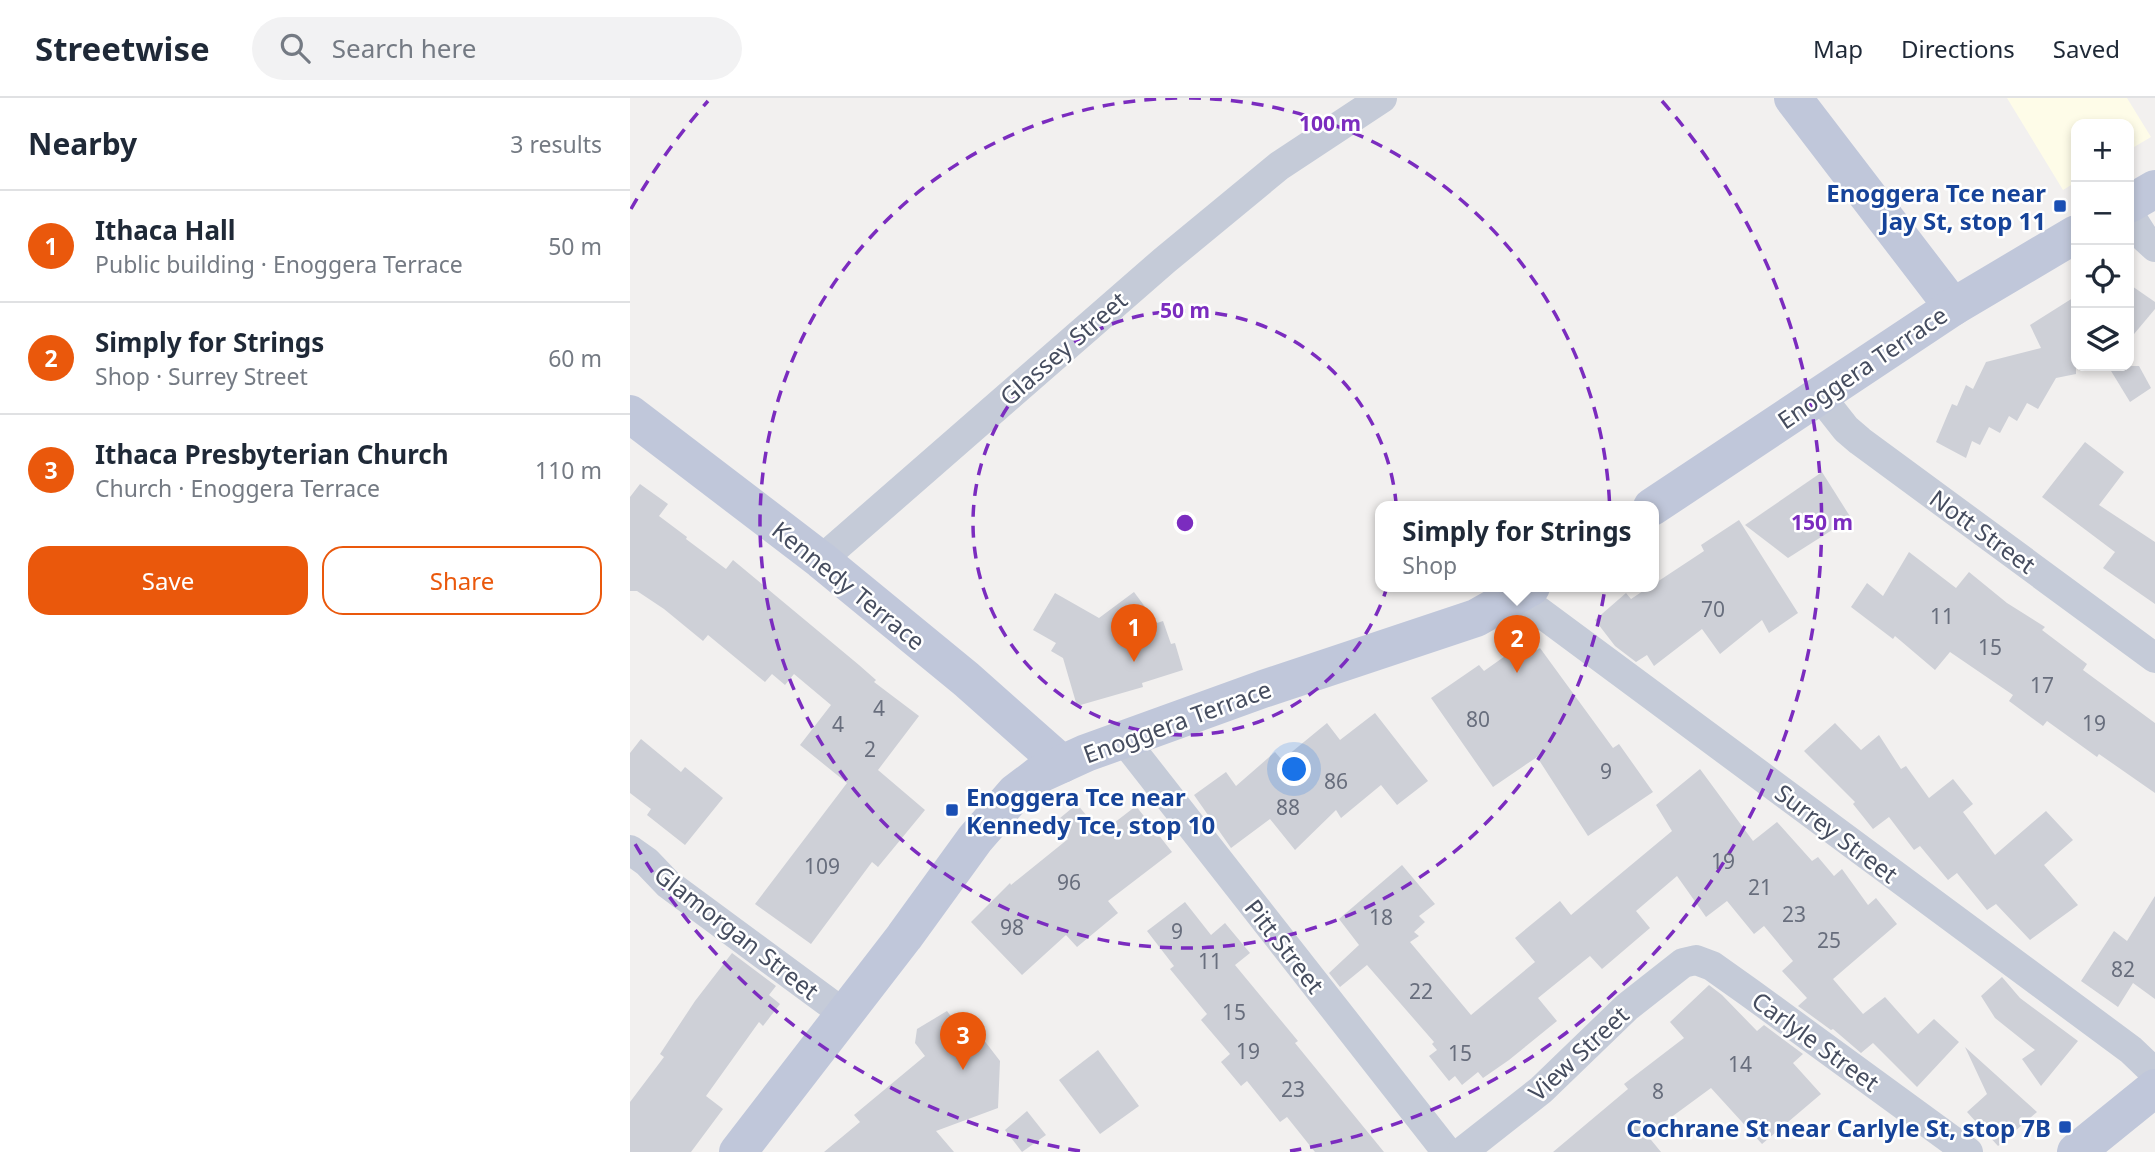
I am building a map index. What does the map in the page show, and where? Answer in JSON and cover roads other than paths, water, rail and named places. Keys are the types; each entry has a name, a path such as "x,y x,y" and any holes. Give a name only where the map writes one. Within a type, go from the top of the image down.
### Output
{"main road":[{"path":"1794,98 1954,307"},
{"path":"2134,201 2155,189"},
{"name":"Enoggera Terrace","path":"1659,502 1954,307 2071,237"},
{"name":"Kennedy Terrace","path":"630,414 821,560 966,679 1062,764"},
{"name":"Enoggera Terrace","path":"738,1152 999,810 1015,793 1040,774 1263,689 1476,618 1524,592"},
{"path":"2076,1152 2155,1088"}],"street":[{"name":"Glassey Street","path":"821,560 1185,243 1279,166 1382,98"},
{"path":"2134,222 2143,236 2155,247"},
{"name":"Nott Street","path":"1820,396 1846,429 1860,441 2155,658"},
{"name":"Surrey Street","path":"1524,592 2131,1050 2155,1073"},
{"name":"Pitt Street","path":"1124,740 1447,1152"},
{"name":"Glamorgan Street","path":"639,856 668,884 843,1013"},
{"name":"View Street","path":"1462,1152 1541,1090 1627,1007 1683,963 1696,960"},
{"name":"Carlyle Street","path":"1696,960 1712,966 1741,986 1968,1152"}],"place":[{"name":"Enoggera Tce near Jay St, stop 11","path":"2060,206"},
{"name":"Ithaca Hall","path":"1134,662"},
{"name":"Simply for Strings","path":"1517,673"},
{"name":"Enoggera Tce near Kennedy Tce, stop 10","path":"952,810"},
{"name":"Ithaca Presbyterian Church","path":"963,1070"},
{"name":"Cochrane St near Carlyle St, stop 7B","path":"2065,1127"}]}
